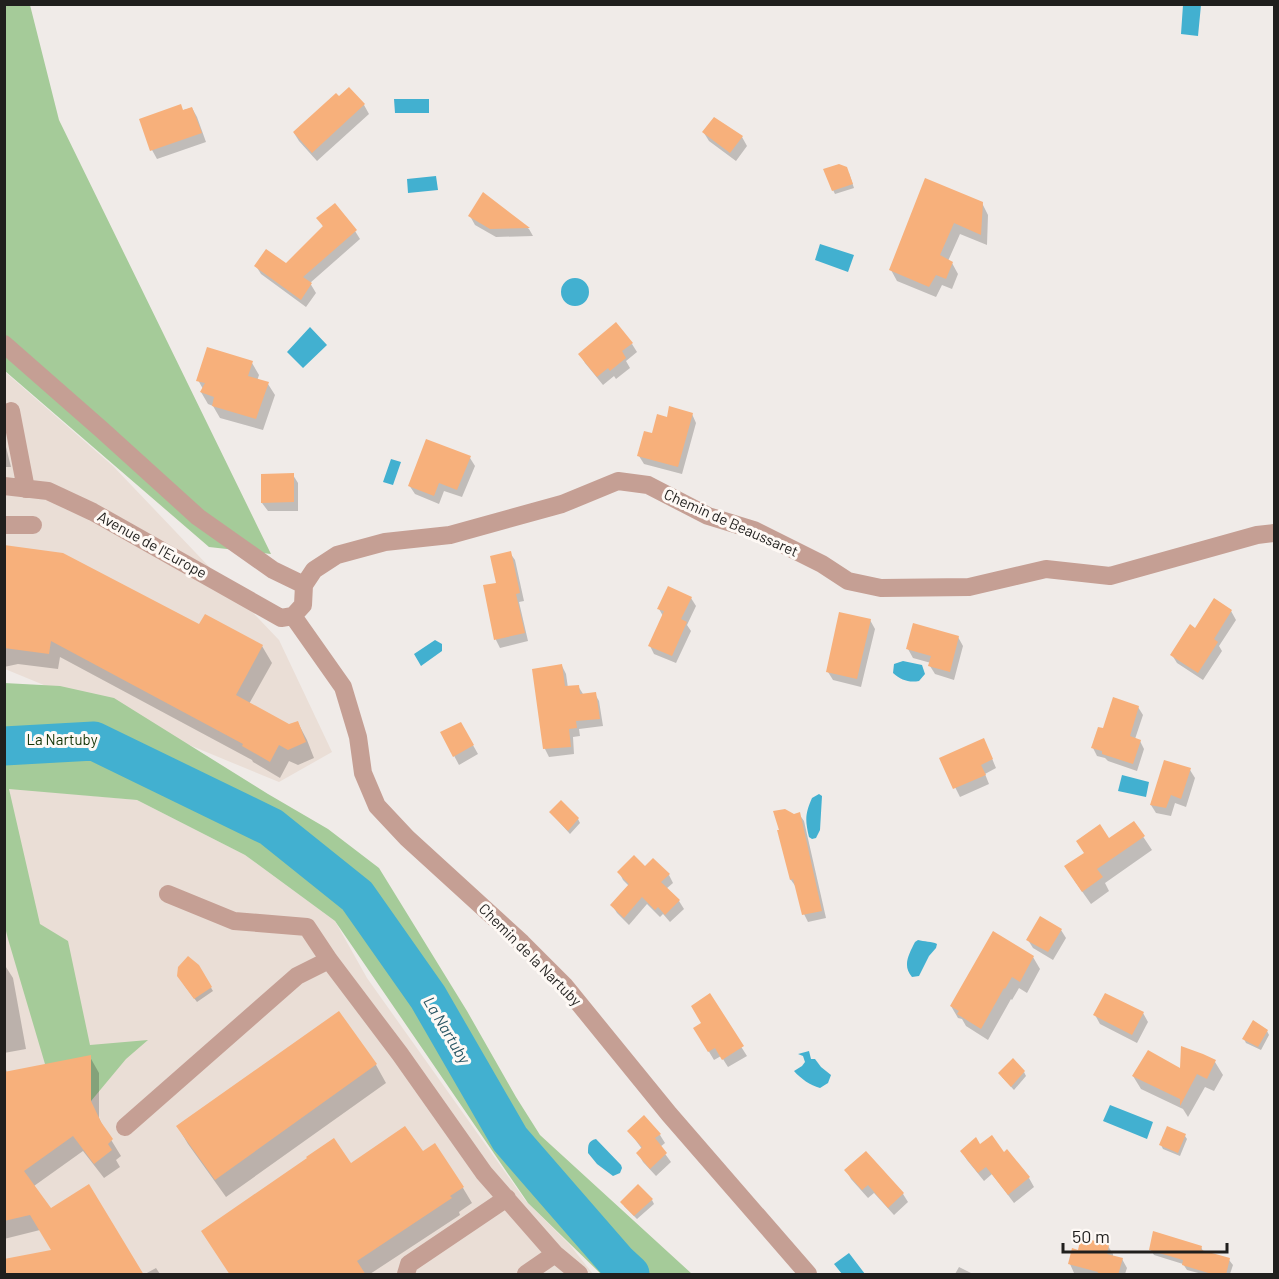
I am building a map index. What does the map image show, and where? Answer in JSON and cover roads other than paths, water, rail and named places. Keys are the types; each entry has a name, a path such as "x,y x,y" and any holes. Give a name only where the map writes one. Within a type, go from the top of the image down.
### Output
{"street":[{"path":"4,344 198,517 273,570 304,585"},
{"path":"11,411 26,489"},
{"name":"Chemin de Beaussaret","path":"293,616 303,605 304,585 314,570 337,555 384,542 460,532 562,504 618,481 648,485 708,516 754,530 822,564 848,581 881,588 969,587 1046,569 1110,576 1275,532"},
{"name":"Avenue de l'Europe","path":"4,486 48,491 93,512 281,618 293,616"},
{"path":"4,525 33,525"},
{"name":"Chemin de la Nartuby","path":"293,616 343,687 358,737 363,773 377,806 407,838 522,943 564,985 669,1114 808,1275"},
{"path":"168,894 234,921 307,927 484,1173 555,1254 579,1275"},
{"path":"125,1127 297,976 329,960"},
{"path":"406,1275 409,1264 507,1198"},
{"path":"526,1275 555,1254"}],"water":[{"path":"1183,5 1201,5 1198,36 1181,34"},
{"path":"394,99 429,99 429,113 395,113"},
{"path":"436,176 438,190 408,193 407,179"},
{"path":"820,244 854,255 848,272 815,260"},
{"path":"575,278 585,282 589,292 585,302 575,306 565,302 561,292 565,282"},
{"path":"310,327 327,345 303,368 287,352"},
{"path":"391,459 401,462 393,485 383,482"},
{"path":"435,640 442,644 442,651 421,666 414,654"},
{"path":"903,661 922,665 925,674 919,681 905,680 893,673 894,664"},
{"path":"1122,775 1149,782 1146,797 1118,791"},
{"path":"819,794 822,796 820,830 816,838 812,839 809,837 807,813 812,798"},
{"path":"918,940 937,944 919,976 912,977 907,964 915,942"},
{"path":"809,1051 811,1059 815,1059 831,1075 828,1083 820,1088 806,1081 794,1071 805,1062 803,1056 798,1054"},
{"path":"1110,1105 1153,1122 1147,1139 1103,1121"},
{"path":"596,1139 621,1165 620,1173 613,1176 597,1164 588,1153 589,1144"},
{"path":"849,1253 865,1274 842,1274 834,1264"}],"waterway":[{"name":"La Nartuby","path":"4,746 94,741 271,827 357,896 428,997 510,1139 630,1274"}]}
